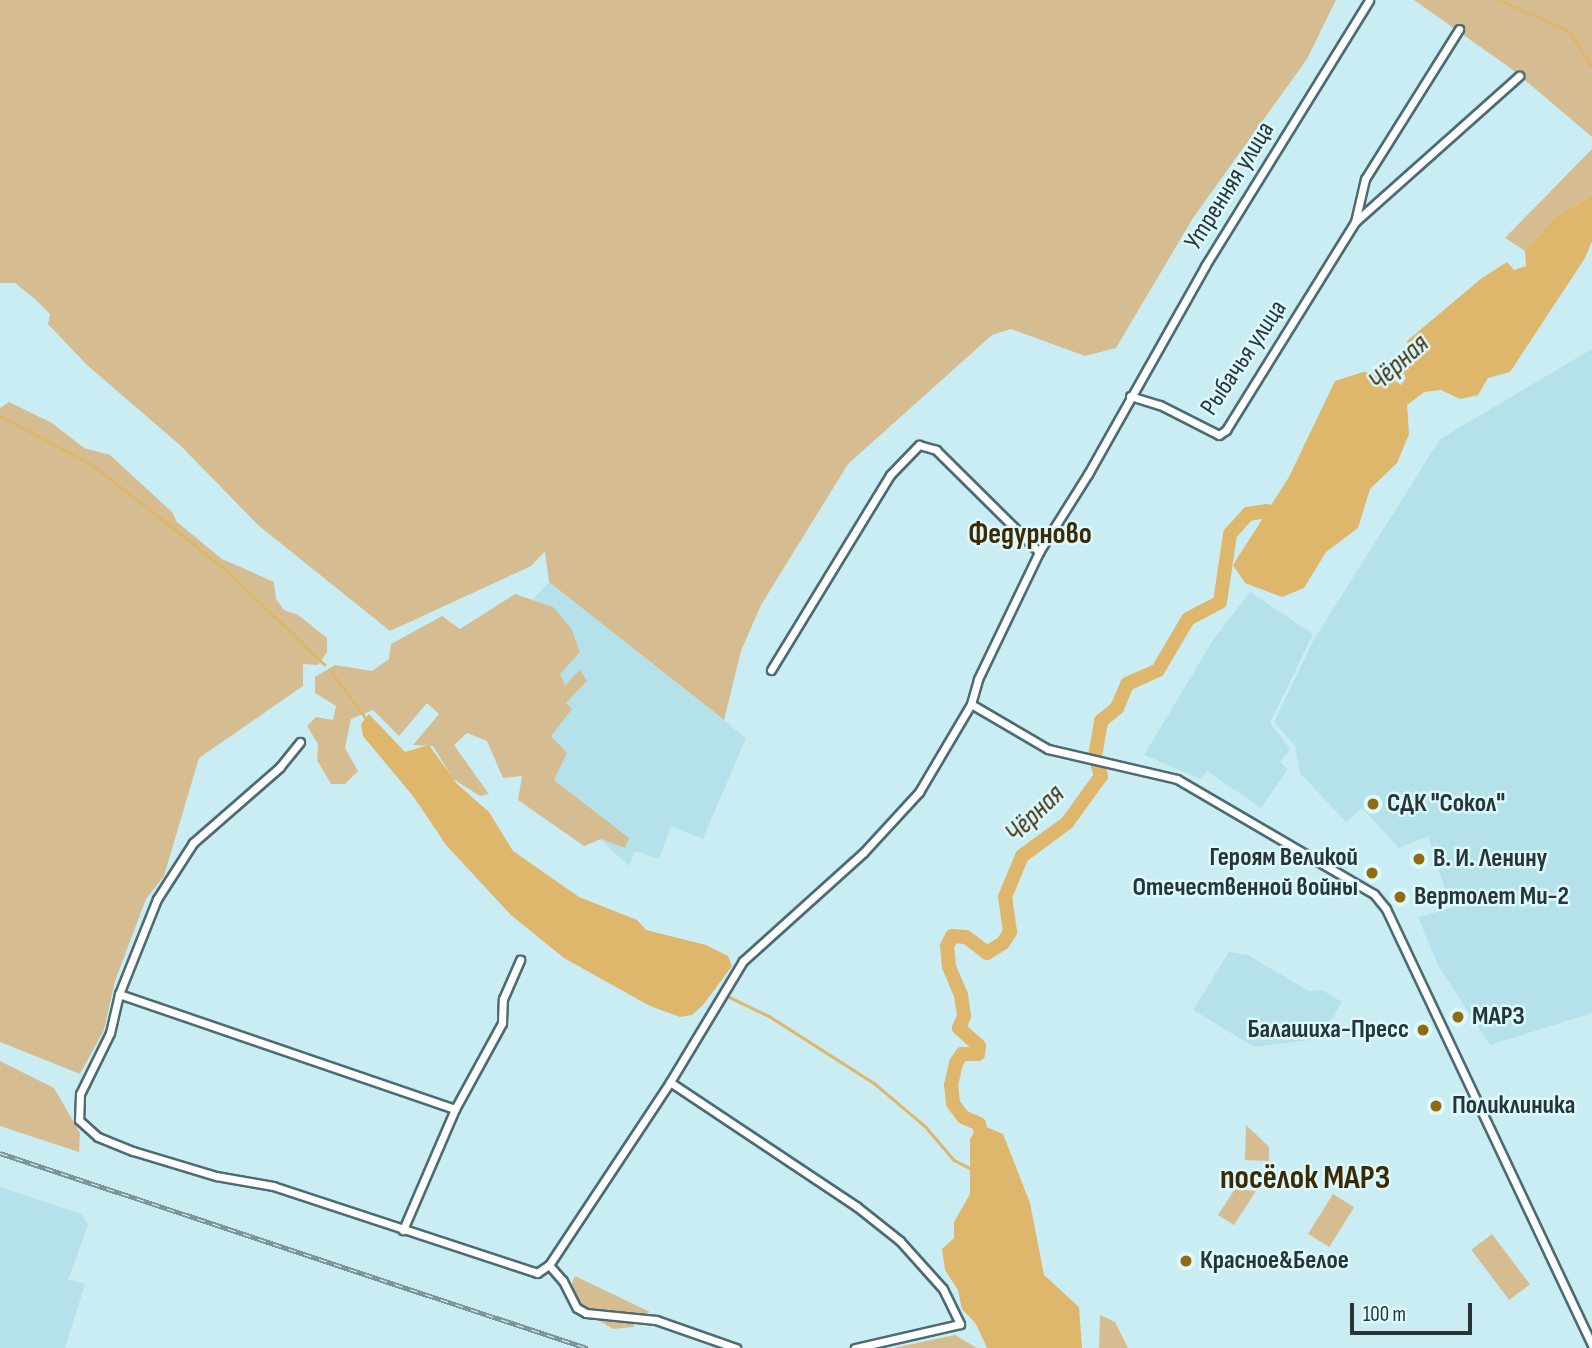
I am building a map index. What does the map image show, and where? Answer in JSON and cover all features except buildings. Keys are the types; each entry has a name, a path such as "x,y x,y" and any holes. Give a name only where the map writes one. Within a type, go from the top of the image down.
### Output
{"street":[{"name":"Утренняя улица","path":"549,1265 670,1082 743,961 863,853 912,802 971,704 978,679 1040,552 1130,396 1369,0"},
{"path":"1355,222 1365,179 1459,29"},
{"path":"1355,222 1520,76"},
{"name":"Рыбачья улица","path":"1130,396 1160,405 1219,435 1226,430 1355,222"},
{"path":"771,670 890,475 919,445 936,450 1040,552"},
{"path":"971,704 1039,745 1084,760 1148,769 1177,779 1374,894 1386,909 1592,1346"},
{"path":"300,742 280,767 193,843 158,899 119,994 110,1033 77,1104 79,1120 87,1129 133,1151 216,1176 273,1186 529,1273 549,1265 564,1281 577,1308 586,1313 656,1320 736,1348"},
{"path":"403,1230 455,1109 502,1023 503,999 520,960"},
{"path":"119,994 455,1109"},
{"path":"670,1082 856,1206 900,1241 943,1289 960,1324 855,1348"}],"shaded area":[{"path":"0,0 1336,0 1307,59 1193,218 1116,348 1085,356 1011,329 992,335 848,464 761,605 741,651 724,720 549,582 545,551 531,566 390,631 258,525 181,446 87,365 48,324 50,314 35,299 15,283 0,283"},
{"path":"1414,0 1592,0 1592,137 1513,70"},
{"path":"1592,149 1592,195 1555,217 1525,251 1505,238"},
{"path":"1592,195 1592,241 1585,258 1510,372 1488,378 1478,395 1460,399 1441,390 1424,392 1407,405 1409,434 1397,463 1370,489 1358,528 1326,552 1304,588 1282,597 1245,583 1233,565 1289,477 1335,381 1363,372 1386,374 1401,385 1406,378 1400,367 1412,358 1407,341 1482,278 1507,262 1514,270 1526,266 1525,251 1555,217"},
{"path":"1592,349 1592,1013 1490,1045 1439,967 1418,917 1451,908 1428,836 1399,848 1362,808 1346,822 1300,773 1295,746 1274,722 1313,641 1440,439"},
{"path":"9,402 52,423 84,448 110,455 172,512 177,522 222,559 274,582 276,599 284,610 298,615 327,638 327,652 318,665 303,664 303,686 199,758 164,876 146,899 115,981 104,1030 80,1074 0,1042 0,408"},
{"path":"549,582 746,738 703,839 671,826 659,859 635,851 629,866 444,695"},
{"path":"1250,592 1313,634 1270,723 1290,749 1280,762 1288,769 1261,808 1207,771 1200,779 1144,755 1213,640"},
{"path":"515,594 553,607 571,628 580,652 560,674 565,685 580,670 587,681 566,703 572,709 551,736 567,753 554,780 629,838 625,848 601,839 584,846 518,800 522,776 503,778 487,741 467,733 454,745 489,794 480,796 453,779 433,746 413,745 439,714 427,703 399,736 373,710 351,719 345,748 358,771 345,784 331,784 317,760 318,744 307,726 316,717 333,720 336,706 315,693 315,677 335,665 372,671 389,659 391,644 442,616 460,629"},
{"path":"369,714 405,752 429,745 457,784 489,812 513,851 579,897 637,920 646,930 706,945 728,956 732,966 703,1005 692,1015 680,1017 650,1006 564,958 511,915 446,845 413,796 363,736 361,724"},
{"path":"1229,952 1248,955 1309,991 1322,990 1342,1002 1319,1039 1254,1047 1193,1010"},
{"path":"0,1061 54,1088 80,1133 79,1152 0,1126"},
{"path":"979,1124 1003,1134 1030,1203 1044,1275 1079,1307 1082,1348 987,1348 976,1324 962,1309 958,1290 945,1270 942,1249 954,1238 954,1222 970,1194 970,1139"},
{"path":"1246,1125 1269,1147 1269,1161 1245,1160"},
{"path":"0,1187 81,1214 88,1225 68,1280 85,1284 65,1348 0,1348"},
{"path":"1235,1189 1256,1191 1234,1225 1218,1215"},
{"path":"1333,1194 1354,1207 1329,1247 1308,1234"},
{"path":"1492,1234 1530,1284 1509,1300 1471,1250"},
{"path":"575,1276 650,1312 635,1320 634,1327 613,1329 579,1308 571,1286"},
{"path":"1100,1315 1115,1322 1128,1348 1099,1348"},
{"path":"955,1335 977,1348 893,1348"}],"waterway":[{"path":"1499,0 1568,30 1592,67"},
{"path":"0,416 93,465 224,568 324,664"},
{"name":"Чёрная","path":"982,1141 979,1124 963,1117 953,1103 951,1085 956,1063 962,1054 978,1054 979,1046 959,1028 964,1016 961,995 949,967 947,946 952,936 966,937 987,953 1003,943 1010,932 1005,897 1022,856 1067,823 1101,776 1095,756 1101,721 1117,708 1127,684 1158,670 1188,619 1220,602 1230,534 1248,514 1267,511"},
{"path":"330,670 365,717"},
{"path":"727,996 769,1016 874,1083 926,1127 954,1160 974,1170"}],"railway":[{"path":"0,1153 587,1348"}],"place":[{"name":"СДК \"Сокол\"","path":"1373,804"},
{"name":"В. И. Ленину","path":"1419,859"},
{"name":"Героям Великой Отечественной войны","path":"1372,873"},
{"name":"Вертолет Ми-2","path":"1400,897"},
{"name":"МАРЗ","path":"1458,1017"},
{"name":"Балашиха-Пресс","path":"1423,1030"},
{"name":"Поликлиника","path":"1436,1106"},
{"name":"Красное&Белое","path":"1186,1261"}],"district":[{"name":"Федурново","path":"1030,534"},
{"name":"посёлок МАРЗ","path":"1305,1179"}]}
